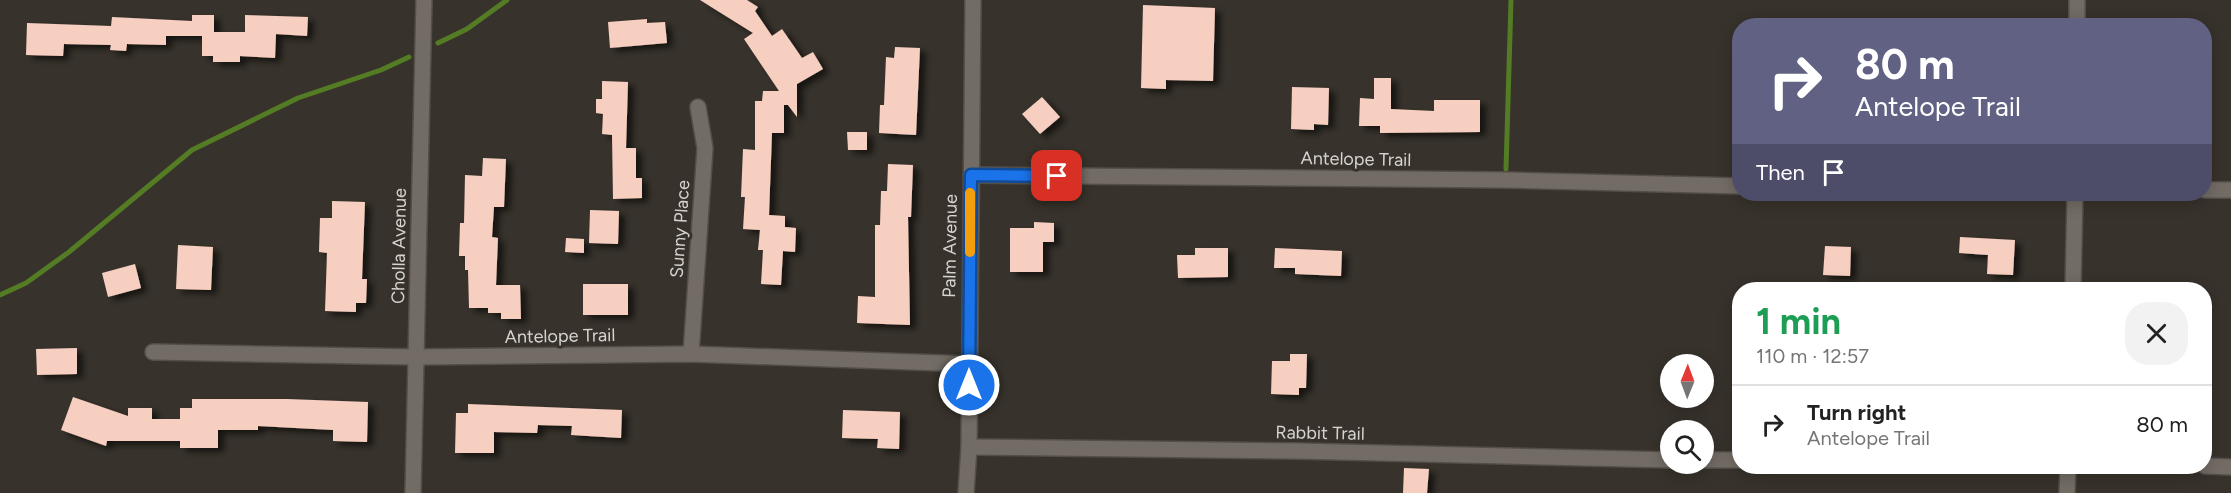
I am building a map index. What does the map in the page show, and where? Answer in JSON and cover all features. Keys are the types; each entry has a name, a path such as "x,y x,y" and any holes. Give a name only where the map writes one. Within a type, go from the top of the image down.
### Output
{"street":[{"name":"Cholla Avenue","path":"413,493 424,0"},
{"name":"Palm Avenue","path":"966,493 969,447 973,0"},
{"path":"2077,0 2077,18"},
{"name":"Sunny Place","path":"691,354 705,148 698,107"},
{"name":"Antelope Trail","path":"971,175 1505,180 1732,186"},
{"path":"2212,190 2231,190"},
{"path":"2073,282 2075,201"},
{"name":"Antelope Trail","path":"153,352 416,357 691,354 968,364"},
{"name":"Rabbit Trail","path":"969,447 1660,460"},
{"path":"1714,460 1732,460"},
{"path":"2212,466 2231,467"},
{"path":"2067,493 2068,474"}],"building":[{"path":"700,0 747,0 758,7 755,11 772,36 782,29 802,58 813,52 823,69 797,84 797,117 788,105 784,105 784,133 772,133 769,215 785,216 785,227 796,228 795,252 783,251 781,285 761,284 763,250 758,250 760,230 743,229 745,197 741,197 743,149 755,150 755,101 762,101 763,91 779,91 744,39 753,33"},
{"path":"1143,5 1215,8 1213,81 1166,80 1166,89 1141,88"},
{"path":"192,15 214,15 214,32 245,32 245,15 308,17 307,36 276,34 275,58 240,56 240,62 213,62 213,56 202,56 202,36 166,36 166,45 127,44 126,51 110,50 111,45 64,44 63,56 26,55 27,23 111,26 112,17 192,21"},
{"path":"647,19 647,23 665,22 667,43 610,48 608,22"},
{"path":"895,47 920,48 916,135 879,133 880,105 884,105 886,57 894,58"},
{"path":"1374,78 1391,78 1391,109 1434,111 1434,100 1480,100 1480,132 1380,133 1380,126 1359,126 1360,98 1374,99"},
{"path":"602,81 628,82 626,148 636,148 636,178 642,178 642,198 613,199 612,135 602,134 603,114 596,113 596,99 602,99"},
{"path":"1292,87 1329,88 1328,125 1314,124 1314,130 1291,129"},
{"path":"1042,97 1060,117 1040,134 1022,114"},
{"path":"847,132 867,132 867,150 848,150"},
{"path":"483,158 506,159 504,207 494,207 492,237 498,238 496,285 520,285 521,319 501,319 501,313 488,313 488,308 469,308 468,270 465,270 465,256 459,256 460,223 464,223 465,175 482,176"},
{"path":"888,164 913,165 911,217 908,217 910,325 857,323 858,296 875,297 875,225 880,225 881,191 887,191"},
{"path":"332,201 365,202 362,279 367,279 366,303 356,303 356,312 325,311 327,253 319,252 320,218 332,218"},
{"path":"590,210 619,211 618,244 589,243"},
{"path":"1034,222 1054,223 1054,242 1043,242 1043,272 1010,272 1010,228 1034,228"},
{"path":"1960,237 2015,240 2013,275 1987,274 1988,255 1959,253"},
{"path":"566,238 584,239 584,253 565,252"},
{"path":"178,245 213,247 211,290 176,289"},
{"path":"1825,246 1851,247 1850,276 1823,275"},
{"path":"1195,248 1228,248 1228,277 1178,278 1177,255 1195,255"},
{"path":"1275,248 1342,251 1341,276 1295,274 1295,268 1274,268"},
{"path":"135,264 141,288 108,297 102,273"},
{"path":"583,284 628,284 628,315 583,315"},
{"path":"77,348 77,374 37,375 36,349"},
{"path":"1290,354 1307,354 1306,388 1299,388 1299,395 1271,394 1272,361 1290,361"},
{"path":"73,397 128,416 128,408 152,408 152,419 180,419 180,408 192,408 192,399 368,402 367,442 333,441 333,430 258,426 258,430 218,430 218,448 180,448 180,441 107,441 106,446 61,430"},
{"path":"468,404 622,410 621,438 571,435 572,426 538,425 537,433 494,432 494,453 455,453 456,413 468,413"},
{"path":"843,410 900,412 899,449 877,448 878,439 842,438"},
{"path":"1404,468 1429,469 1427,493 1403,493"}],"waterway":[{"path":"438,43 467,29 507,0"},
{"path":"1506,169 1511,0"},
{"path":"0,295 26,283 69,252 192,150 298,98 381,70 409,57"}],"slow traffic":[{"path":"970,193 970,252"}],"route":[{"path":"969,385 971,175 1057,176"}]}
